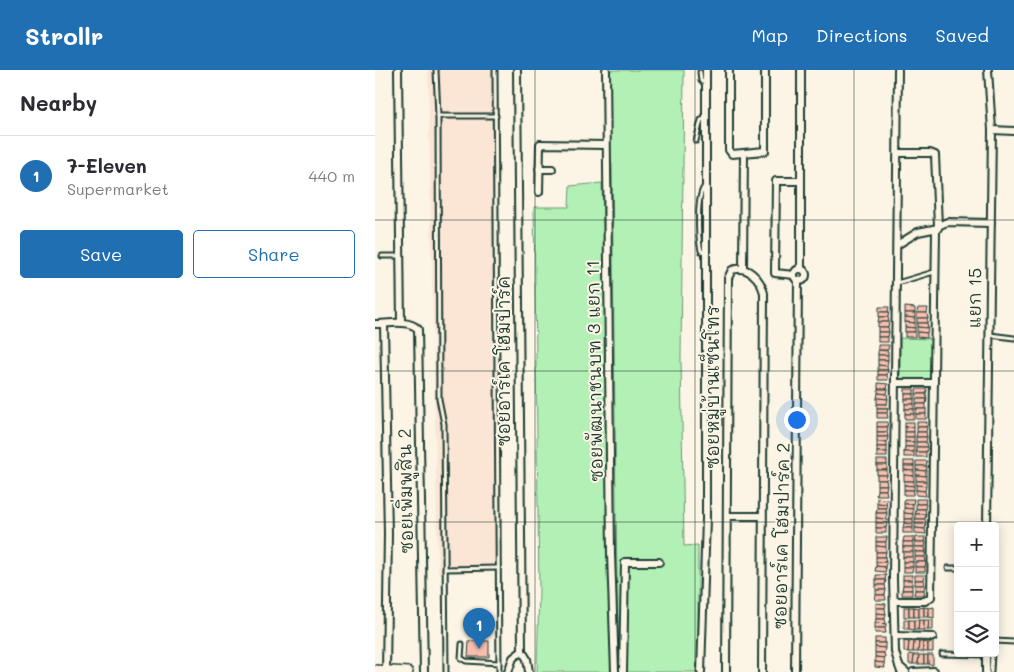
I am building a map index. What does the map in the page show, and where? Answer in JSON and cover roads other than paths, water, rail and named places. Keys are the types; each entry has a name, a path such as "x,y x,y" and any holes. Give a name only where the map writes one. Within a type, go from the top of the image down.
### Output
{"street":[{"path":"375,324 401,323 397,70"},
{"name":"ซอยอาร์เค โฮมปาร์ค","path":"517,70 522,651 527,659 529,672"},
{"name":"ซอยพัฒนาชนบท 3 แยก 11","path":"606,70 605,145 611,416 611,554 615,672"},
{"path":"729,70 729,150 732,154 765,151 765,70"},
{"name":"ซอยอาร์เค โฮมปาร์ค 2","path":"795,672 796,278 802,280 806,276 805,272 801,269 801,70"},
{"path":"898,70 894,601 896,657 900,669 907,672"},
{"name":"แยก 15","path":"987,522 992,130 988,70"},
{"path":"701,672 707,519 706,83 703,71"},
{"path":"992,130 1014,131"},
{"path":"539,192 540,144 605,145"},
{"path":"894,601 925,601 931,599 938,227 935,155 930,153 897,154"},
{"path":"744,154 743,268 748,269 759,282 764,293 762,672"},
{"path":"539,169 552,169"},
{"path":"801,181 776,181 775,274 796,278 797,270 801,269"},
{"path":"897,245 918,232 938,227 947,222 991,223"},
{"name":"ซอยหมู่บ้านเซ็นโทร","path":"727,672 729,516 728,278 732,270 743,268"},
{"name":"ซอยเพิ่มพูสิน 2","path":"401,323 416,326 419,333 424,672"},
{"path":"384,324 388,534 386,671"},
{"path":"896,383 934,383"},
{"path":"729,516 762,516"},
{"path":"623,672 625,562 659,562"},
{"path":"895,636 933,636"},
{"path":"508,672 513,658 522,651"},
{"path":"986,672 988,657"},
{"path":"375,670 407,672"},
{"path":"913,672 934,671"}],"lane":[{"path":"436,70 438,116 439,399 444,424 446,672"},
{"path":"495,70 499,672"},
{"path":"438,116 496,116"},
{"path":"696,141 701,120 706,119"},
{"path":"382,256 400,256"},
{"path":"897,283 936,272"},
{"path":"990,335 1014,338"},
{"path":"445,569 498,568"},
{"path":"948,568 954,568"},
{"path":"999,641 1014,642"},
{"path":"462,644 461,658 467,661 499,663"},
{"path":"941,654 954,654"},
{"path":"988,657 991,672"}],"place":[{"name":"7-Eleven","path":"479,649"}]}
